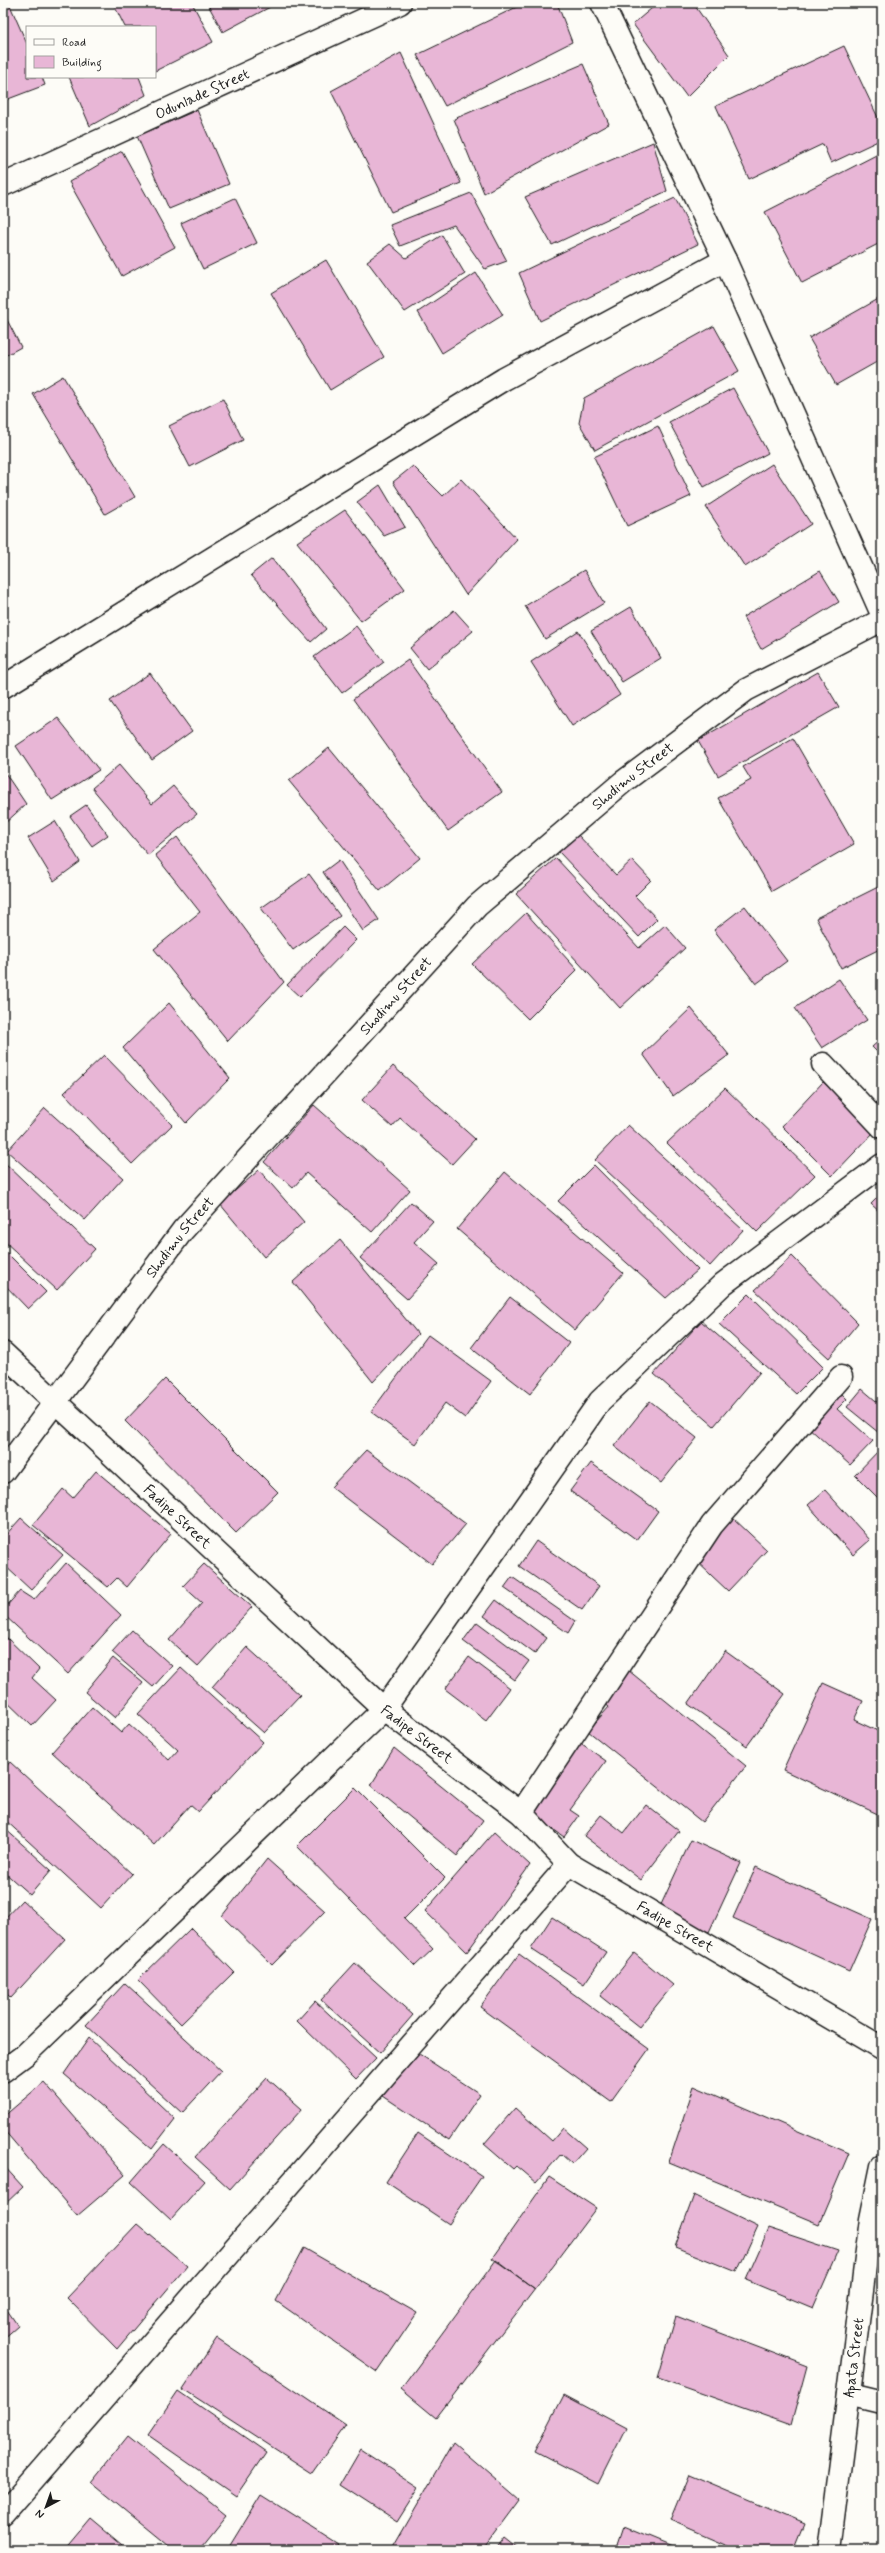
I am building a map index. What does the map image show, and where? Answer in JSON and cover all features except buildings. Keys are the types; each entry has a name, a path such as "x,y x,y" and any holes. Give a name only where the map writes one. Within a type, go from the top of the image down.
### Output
{"street":[{"name":"Odunlade Street","path":"3,185 400,3"},
{"path":"602,3 725,260 882,614"},
{"path":"3,687 504,379 725,260"},
{"name":"Shodimu Street","path":"3,1472 53,1402 182,1230 478,906 624,782 746,690 882,620"},
{"path":"823,1064 882,1127"},
{"path":"3,2071 32,2049 384,1709 600,1401 723,1284 882,1165"},
{"name":"Fadipe Street","path":"3,1353 53,1402 384,1709 521,1813 568,1864 882,2048"},
{"path":"521,1813 712,1525 841,1377"},
{"path":"3,2514 568,1864"},
{"name":"Apata Street","path":"829,2550 871,2219 882,2166"},
{"path":"849,2394 882,2402"}]}
